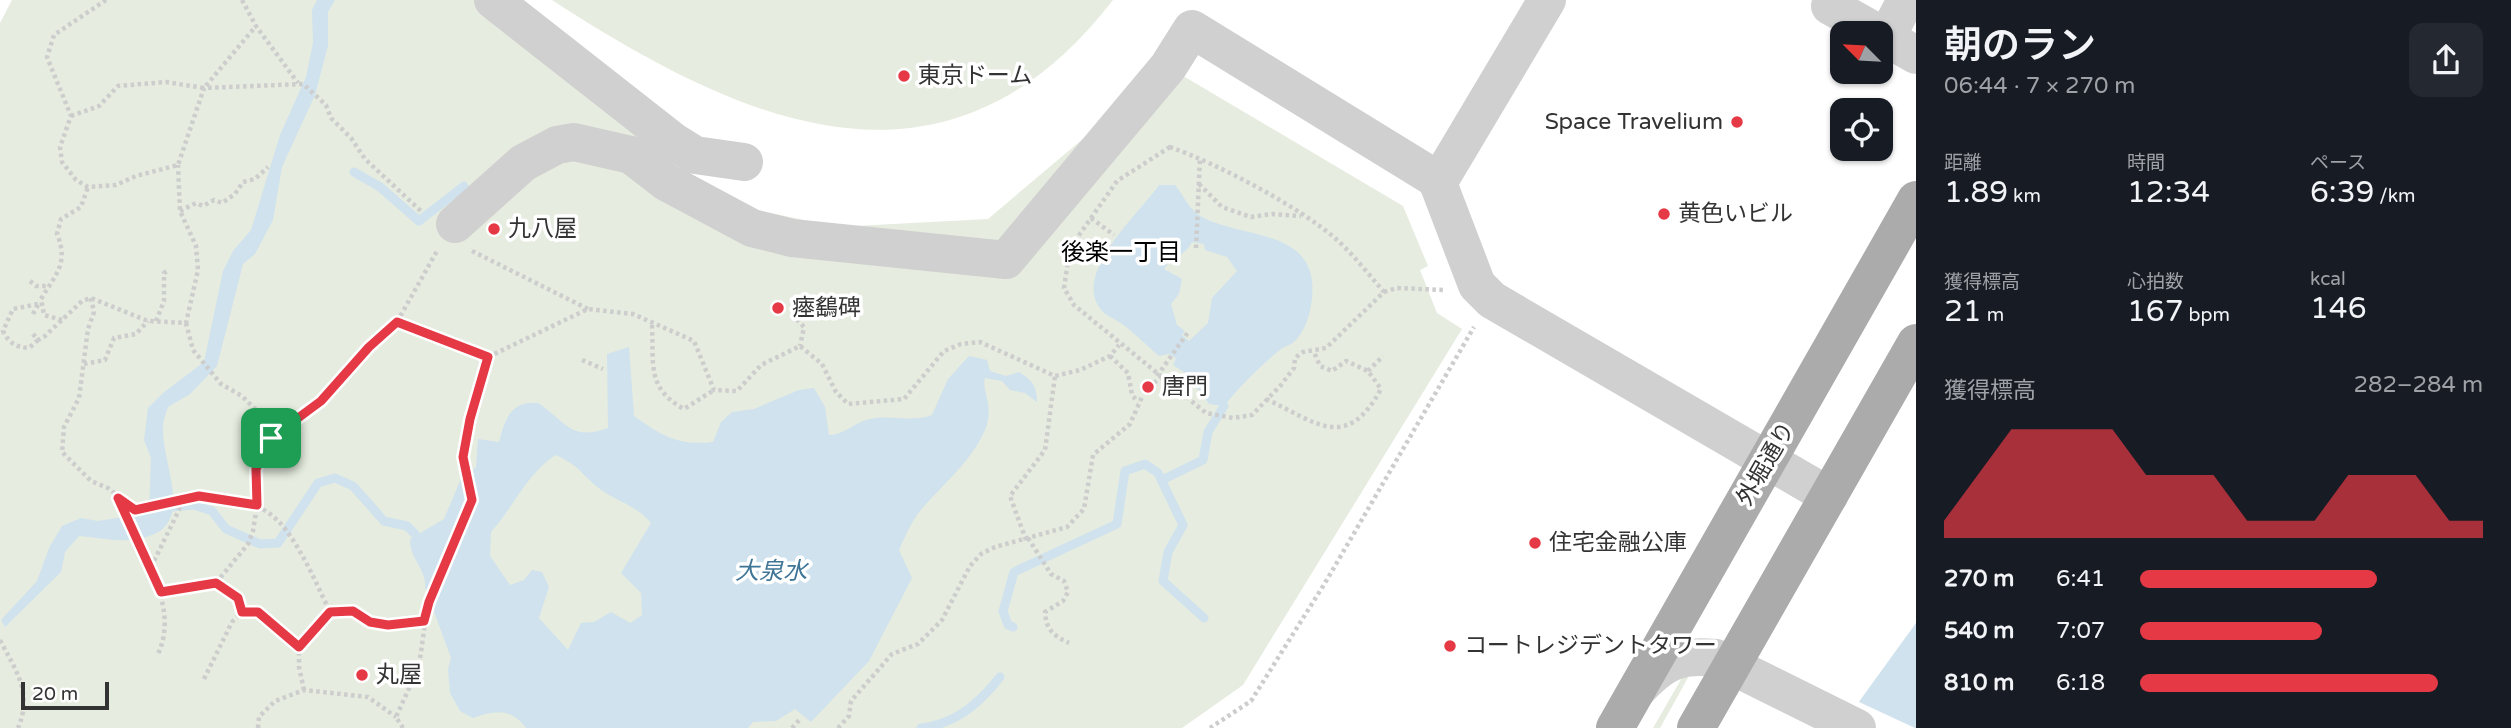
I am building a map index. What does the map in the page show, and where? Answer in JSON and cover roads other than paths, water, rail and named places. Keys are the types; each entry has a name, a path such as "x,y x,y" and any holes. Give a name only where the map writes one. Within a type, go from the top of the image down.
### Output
{"main road":[{"name":"外堀通り","path":"1615,728 1916,200"},
{"path":"1696,728 1916,343"}],"street":[{"path":"493,0 674,142 695,155 744,162"},
{"path":"1432,177 1547,0"},
{"path":"1830,6 1895,28"},
{"path":"441,223 523,163 557,145 574,142 631,155 666,182 752,228 792,238 1006,260 1168,67 1192,29 1432,177 1477,285 1492,300 1829,496"},
{"path":"1637,690 1656,670 1683,658 1716,658 1733,664 1844,722"}],"water":[{"path":"317,0 335,0 328,12 328,46 315,95 282,167 273,220 255,254 243,264 217,366 190,394 168,407 165,417 164,445 173,498 172,514 165,526 151,536 122,540 79,536 65,552 61,572 5,627 1,620 37,581 49,548 62,526 81,518 98,521 149,513 151,458 144,440 148,408 204,362 223,271 233,251 251,230 280,135 306,77 313,43 312,10"},
{"path":"1159,185 1175,185 1202,217 1275,239 1291,247 1303,258 1311,275 1310,308 1299,337 1259,368 1224,406 1209,404 1187,374 1173,365 1176,358 1169,354 1159,356 1127,328 1104,313 1095,298 1094,282 1110,246","holes":["1192,242 1204,244 1205,250 1227,257 1237,271 1212,298 1208,323 1189,341 1182,335 1185,331 1177,325 1171,304 1179,294 1182,279 1164,269"]},
{"name":"大泉水","path":"629,347 634,416 662,434 680,441 713,442 721,422 732,412 754,409 799,390 814,388 825,407 829,435 840,433 870,419 932,415 948,379 969,356 987,360 990,371 1006,376 1019,372 1024,375 1035,388 1037,402 1025,393 1010,390 1002,381 985,378 989,413 979,442 964,463 917,515 899,550 912,578 869,661 811,722 795,709 776,721 753,722 748,728 526,728 515,717 502,712 473,718 460,711 450,693 448,669 451,658 423,575 412,552 410,539 444,519 460,481 476,467 478,439 499,442 507,419 521,405 538,403 569,428 577,431 585,433 608,428 607,354","holes":["556,455 574,466 603,491 638,511 651,523 621,573 641,593 642,615 630,623 611,612 594,622 581,623 568,650 539,618 549,587 542,572 532,570 524,580 510,585 490,556 491,532 529,480"]},
{"path":"1916,623 1916,728 1840,728"}],"waterway":[{"path":"354,172 380,187 419,221 464,186"},
{"path":"1162,480 1203,460 1208,432 1224,406"},
{"path":"1013,627 1008,625 1003,611 1014,572 1117,524 1125,471 1145,464 1158,473 1183,525 1168,552 1163,581 1204,618"},
{"path":"172,507 194,505 212,511 226,529 260,544 278,543 318,483 335,478 353,486 384,521 407,526 415,534"},
{"path":"921,728 945,722 965,711 984,696 1000,677"}],"place":[{"name":"東京ドーム","path":"904,76"},
{"name":"Space Travelium","path":"1737,122"},
{"name":"黄色いビル","path":"1664,214"},
{"name":"九八屋","path":"494,229"},
{"name":"瘞鷂碑","path":"778,308"},
{"name":"唐門","path":"1148,387"},
{"name":"住宅金融公庫","path":"1535,543"},
{"name":"コートレジデントタワー","path":"1450,646"},
{"name":"丸屋","path":"362,675"}],"district":[{"name":"後楽一丁目","path":"1121,252"}]}
